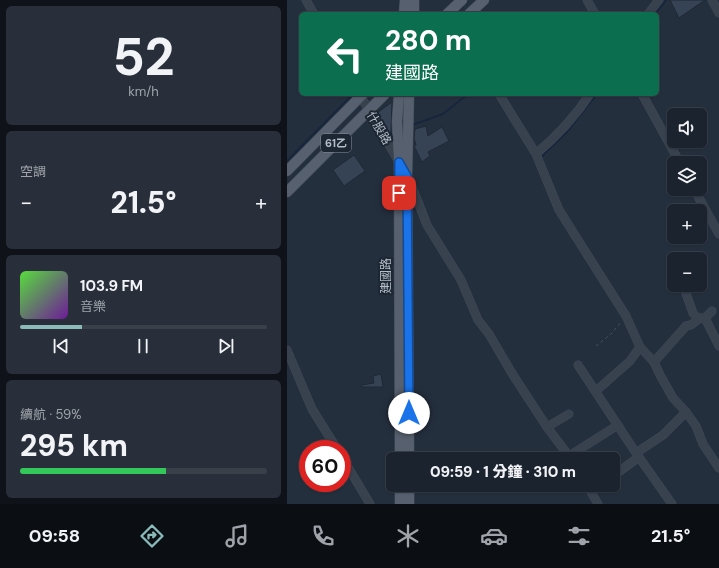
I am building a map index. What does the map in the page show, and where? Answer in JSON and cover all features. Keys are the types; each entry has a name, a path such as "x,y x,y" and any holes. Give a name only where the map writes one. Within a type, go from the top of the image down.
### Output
{"main road":[{"path":"404,12 405,0"},
{"path":"414,12 415,0"},
{"path":"449,12 462,0"},
{"path":"471,12 484,0"},
{"name":"61乙","path":"287,171 360,96"},
{"name":"61乙","path":"287,192 383,96"},
{"name":"建國路","path":"399,96 397,121 399,162 400,452"},
{"name":"建國路","path":"409,96 407,176 409,452"},
{"path":"400,492 400,504"},
{"path":"409,492 409,504"}],"street":[{"path":"306,0 313,12"},
{"path":"587,0 594,12"},
{"path":"650,12 659,0"},
{"path":"712,0 719,13"},
{"name":"什股路","path":"362,96 407,176 427,225 461,280 478,320 489,334 513,375 547,427 566,452"},
{"path":"500,96 536,154 559,210 626,316 640,347 654,362 659,375 673,398 697,426 703,444 719,468"},
{"path":"536,154 558,135 580,109 589,96"},
{"path":"643,96 676,156"},
{"path":"698,196 719,234"},
{"path":"686,292 693,313 697,318 706,320 719,346"},
{"path":"654,362 686,326 702,319 711,311"},
{"path":"596,391 630,361 640,347"},
{"path":"287,350 312,409 331,440"},
{"path":"578,365 637,455 672,504"},
{"path":"620,470 663,434 686,412"},
{"path":"547,427 569,414"},
{"path":"578,452 618,425"},
{"path":"351,472 370,504"},
{"path":"591,492 598,504"}],"path":[{"path":"596,346 611,334 626,316"}],"building":[{"path":"670,0 705,0 679,18"},
{"path":"392,102 391,132 389,133 377,113"},
{"path":"426,126 428,136 442,127 449,141 428,152 430,156 422,162 414,146 416,145 414,138 415,129"},
{"path":"354,155 365,171 344,186 333,170"},
{"path":"381,374 383,387 362,387 362,385 374,383 373,376"}],"waterway":[{"path":"657,12 666,0"},
{"path":"287,161 351,96"},
{"path":"412,125 443,114 466,96"},
{"path":"541,157 567,132 595,96"},
{"path":"386,136 394,133"}],"route":[{"path":"399,193 399,162 407,176 409,413"}]}
